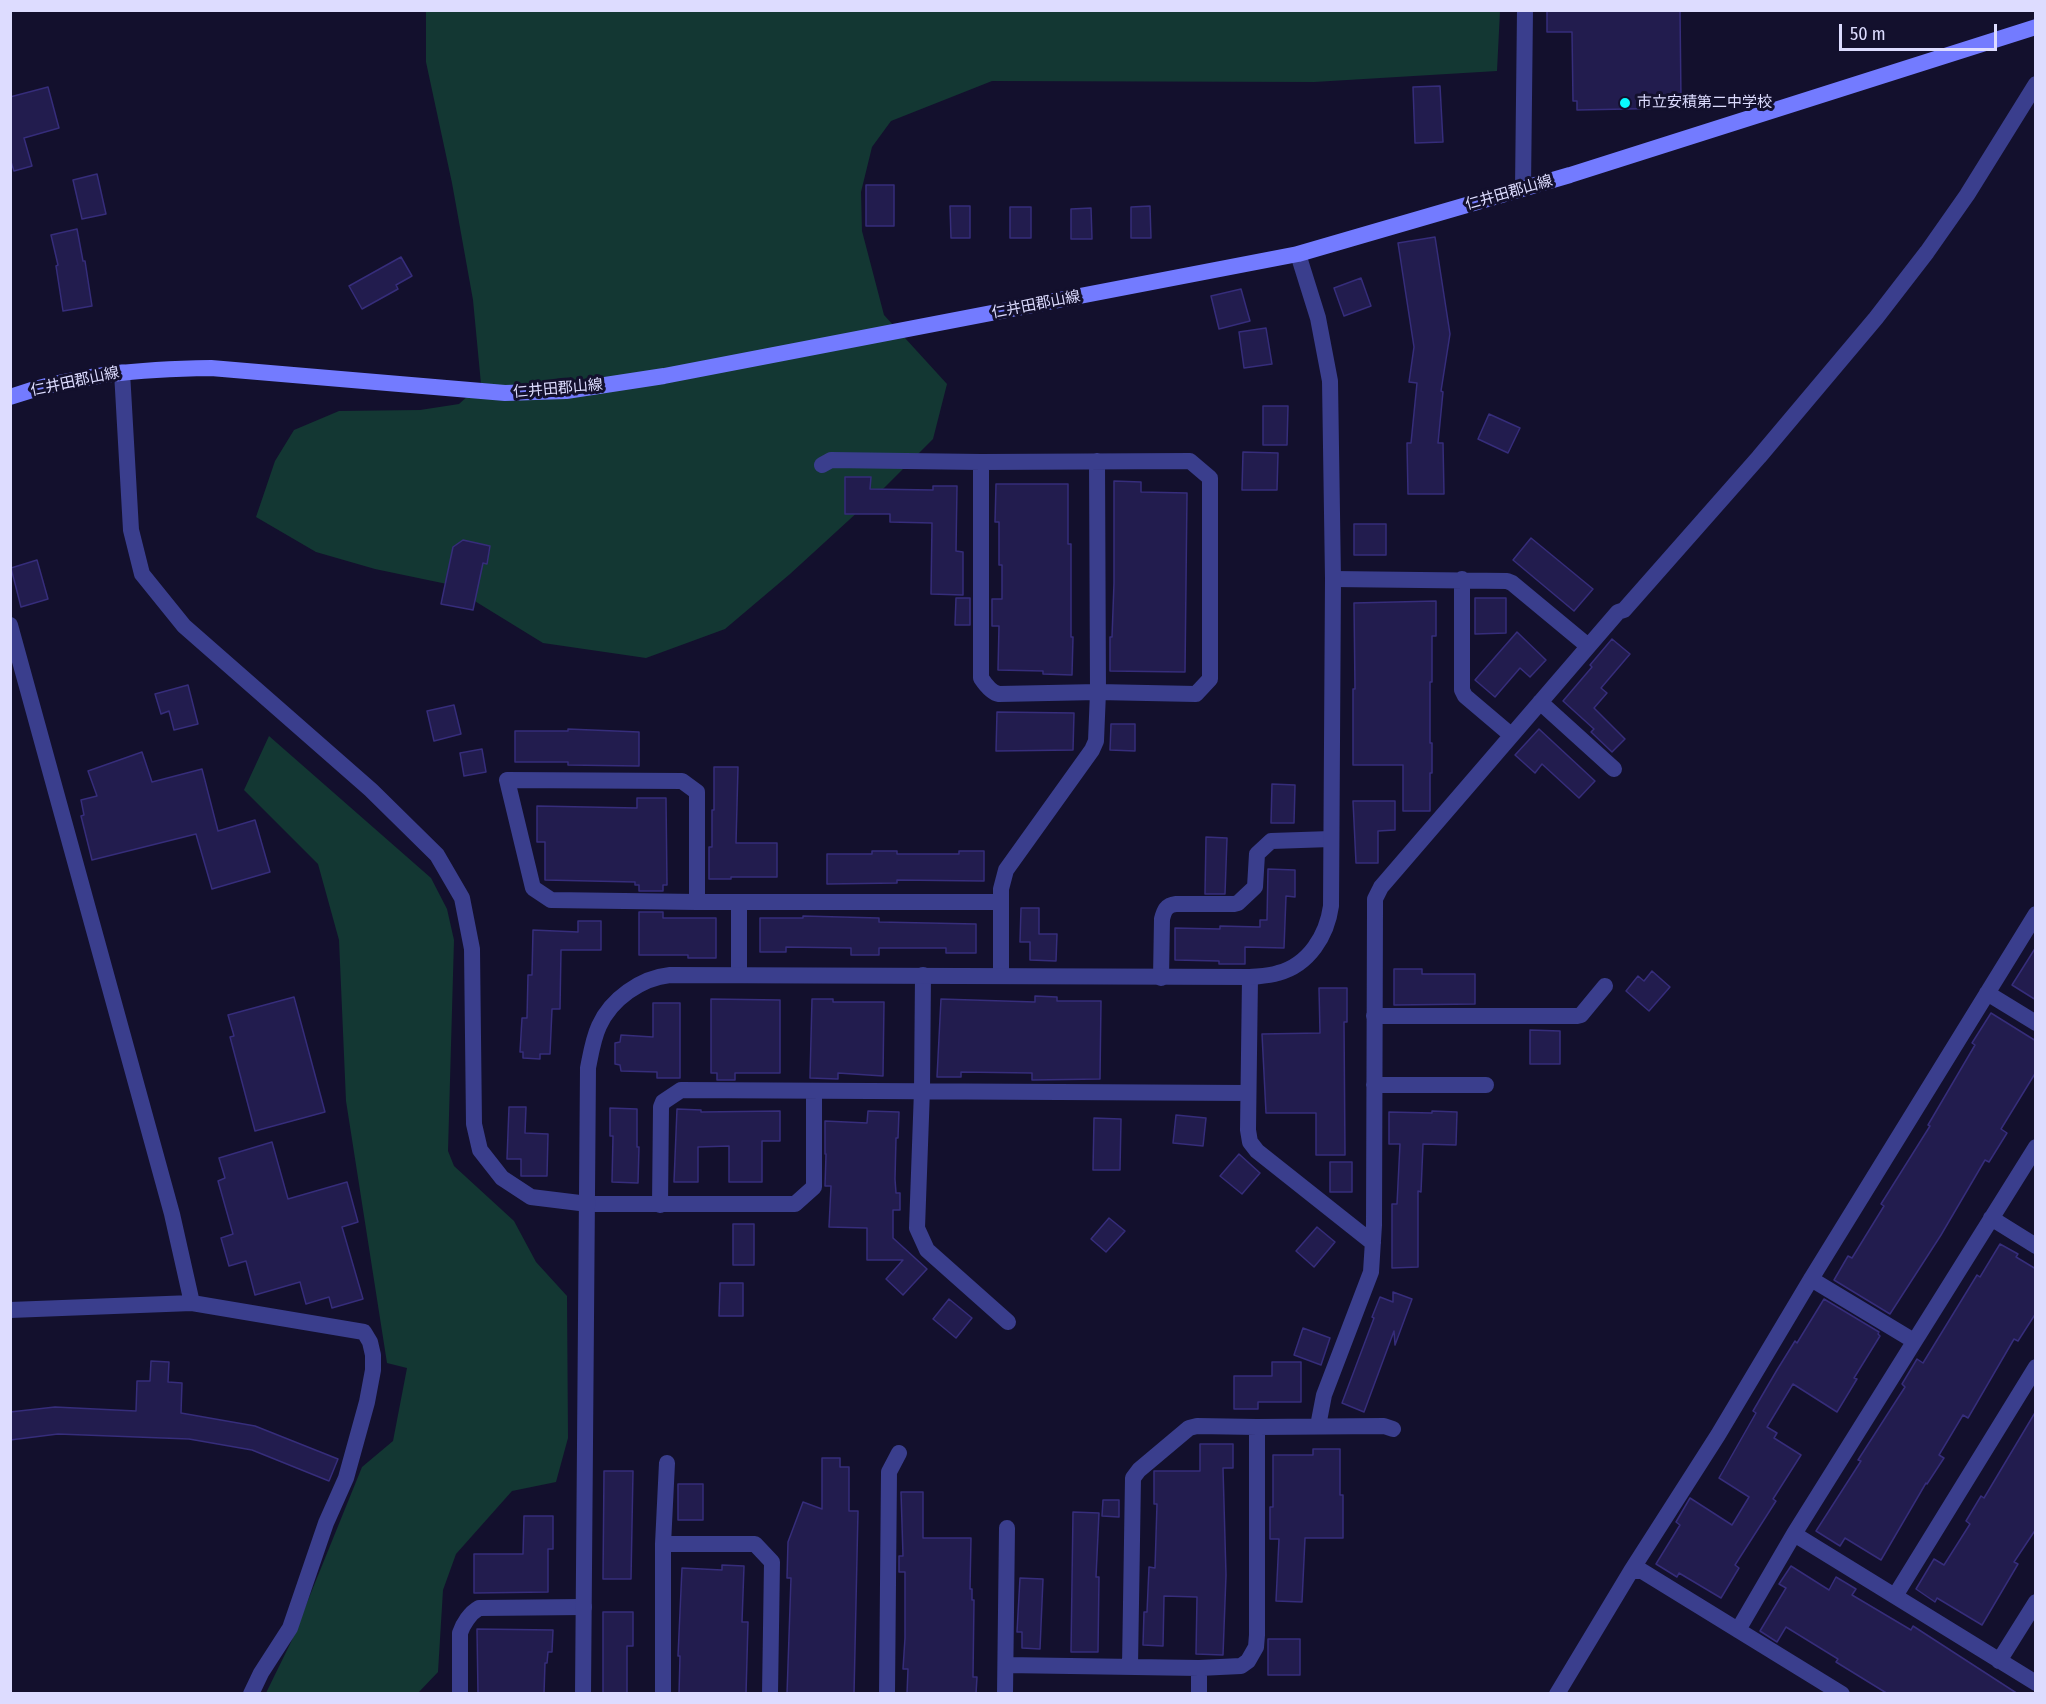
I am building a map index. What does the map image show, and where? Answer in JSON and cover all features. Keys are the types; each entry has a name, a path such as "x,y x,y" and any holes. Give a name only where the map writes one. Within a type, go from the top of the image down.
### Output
{"main road":[{"name":"仁井田郡山線","path":"10,397 58,384 122,372 211,368 506,393 566,391 675,374 1298,254 1570,175 2036,27"}],"street":[{"path":"1523,188 1525,10"},
{"path":"1318,1426 1324,1395 1371,1272 1377,894 1384,882 1588,646 1618,612 1624,610 1759,457 1876,318 1967,195 2036,84"},
{"path":"583,1694 588,1068 591,1047 604,1016 623,996 631,989 656,978 670,975 1250,977 1277,974 1287,970 1309,954 1324,936 1331,906 1334,579 1330,381 1318,318 1298,254"},
{"path":"122,372 131,530 142,574 184,626 371,790 437,855 462,897 472,950 474,1124 480,1150 502,1178 531,1197 588,1204 795,1204 814,1187 814,1092"},
{"path":"822,465 831,460 1190,461 1210,478 1210,679 1196,694 1098,692 995,694 981,678 981,462"},
{"path":"1001,975 1001,889 1006,870 1095,746 1098,692 1097,461"},
{"path":"1334,579 1507,581 1588,646"},
{"path":"1462,579 1462,690 1465,696 1511,735"},
{"path":"10,625 172,1214 192,1303"},
{"path":"1540,702 1614,769"},
{"path":"697,902 697,792 682,781 507,780 533,888 551,900 697,902 1001,902"},
{"path":"1161,978 1162,919 1167,907 1176,904 1238,903 1255,887 1257,854 1271,841 1331,839"},
{"path":"739,902 739,974"},
{"path":"1557,1694 2036,914"},
{"path":"923,975 917,1228 927,1250 1008,1322"},
{"path":"1250,977 1248,1130 1253,1147 1373,1243"},
{"path":"1374,1016 1577,1016 1581,1015 1605,986"},
{"path":"1987,993 2036,1023"},
{"path":"1374,1085 1486,1085"},
{"path":"660,1205 661,1107 663,1102 681,1090 1248,1093"},
{"path":"1738,1630 1794,1534 2036,1147"},
{"path":"1991,1218 2036,1246"},
{"path":"1810,1279 1914,1341"},
{"path":"10,1310 192,1303 364,1332 370,1342 373,1370 367,1402 346,1478 326,1523 290,1628 251,1694"},
{"path":"1894,1596 2036,1367"},
{"path":"1130,1666 1134,1474 1189,1428 1197,1426 1257,1428 1384,1426 1393,1430"},
{"path":"1006,1665 1199,1668 1241,1666 1248,1662 1257,1647 1257,1428"},
{"path":"887,1694 889,1472 899,1453"},
{"path":"663,1694 663,1544 667,1463"},
{"path":"1005,1694 1007,1528"},
{"path":"1794,1534 2036,1683"},
{"path":"663,1544 754,1544 772,1562 770,1694"},
{"path":"1631,1571 1642,1571 1842,1694"},
{"path":"1999,1661 2036,1602"},
{"path":"460,1694 460,1633 462,1626 475,1610 478,1608 584,1607"},
{"path":"1199,1668 1199,1694"}],"green space":[{"path":"426,11 1500,11 1497,71 1314,82 992,81 891,121 872,147 861,192 862,231 884,315 947,384 933,439 884,488 790,574 725,629 646,658 543,643 447,584 375,569 316,552 256,517 275,461 294,430 339,411 420,410 459,404 481,384 473,300 452,183 426,62"},
{"path":"269,736 431,878 447,909 454,940 448,1151 454,1166 514,1221 536,1262 567,1296 568,1438 556,1482 512,1491 456,1554 443,1590 438,1672 418,1693 266,1693 291,1642 362,1467 393,1441 407,1368 387,1363 346,1101 339,940 318,864 244,790"}],"building":[{"path":"1547,10 1680,10 1681,101 1676,101 1676,108 1577,110 1577,101 1573,101 1572,32 1547,32"},
{"path":"1440,86 1443,142 1415,143 1413,87"},
{"path":"48,87 59,128 24,138 32,166 14,171 10,159 10,97"},
{"path":"97,174 106,214 82,219 73,180"},
{"path":"866,185 894,185 894,226 866,226"},
{"path":"950,206 970,206 970,238 951,238"},
{"path":"1150,206 1151,238 1131,238 1131,207"},
{"path":"1010,207 1031,207 1031,238 1010,238"},
{"path":"1091,208 1092,239 1071,239 1071,209"},
{"path":"77,229 92,306 63,311 56,266 58,265 51,235"},
{"path":"1435,237 1450,334 1441,391 1443,392 1438,443 1443,443 1444,494 1408,494 1407,443 1411,443 1417,383 1409,382 1414,347 1398,243"},
{"path":"401,257 412,276 396,285 398,289 362,309 349,286"},
{"path":"1361,278 1371,306 1344,316 1334,288"},
{"path":"1241,289 1250,321 1219,329 1211,296"},
{"path":"1266,328 1272,364 1244,368 1239,332"},
{"path":"1263,406 1288,406 1287,445 1263,445"},
{"path":"1489,414 1520,428 1508,453 1478,439"},
{"path":"1243,452 1278,453 1277,490 1242,490"},
{"path":"845,477 871,477 870,489 933,490 933,486 957,486 956,551 963,552 963,595 931,594 932,523 890,522 890,514 845,514"},
{"path":"1114,481 1141,482 1141,492 1187,493 1185,672 1110,671 1114,583"},
{"path":"996,484 1068,484 1072,675 1043,674 1043,671 998,670 999,626 992,626 992,599 1002,599 999,522 995,522"},
{"path":"1354,524 1386,524 1386,555 1354,555"},
{"path":"1531,538 1593,589 1574,611 1513,560"},
{"path":"463,540 490,546 487,564 483,563 473,610 441,604 453,547"},
{"path":"37,560 48,599 21,607 11,568"},
{"path":"956,598 970,598 970,625 955,625"},
{"path":"1475,598 1506,598 1506,633 1475,634"},
{"path":"1436,601 1436,636 1432,636 1432,682 1430,682 1432,773 1430,773 1430,811 1403,811 1403,765 1353,765 1354,603"},
{"path":"1517,632 1546,660 1530,677 1520,668 1495,697 1475,680"},
{"path":"1612,639 1630,654 1601,688 1607,693 1594,708 1625,739 1612,752 1591,732 1594,729 1563,701"},
{"path":"188,685 198,724 174,730 169,711 161,714 155,694"},
{"path":"454,705 461,734 434,741 427,711"},
{"path":"997,712 1074,713 1073,750 996,751"},
{"path":"1111,724 1135,724 1135,751 1110,750"},
{"path":"568,729 639,732 639,766 515,762 515,731 568,731"},
{"path":"1539,729 1595,781 1579,798 1542,764 1535,773 1515,755"},
{"path":"482,749 486,772 464,776 460,753"},
{"path":"142,752 152,782 202,769 218,831 255,820 270,872 212,889 196,834 92,860 81,816 84,815 81,800 97,796 88,771"},
{"path":"714,767 738,767 736,843 777,843 777,877 709,879 709,847 712,847 712,810 714,810"},
{"path":"1272,784 1295,785 1294,823 1271,823"},
{"path":"637,798 666,798 667,885 663,885 663,891 639,891 639,885 635,885 635,882 545,880 545,842 537,842 537,806 637,808"},
{"path":"1353,801 1395,801 1395,830 1378,831 1378,863 1356,863"},
{"path":"1206,837 1227,838 1225,894 1205,894"},
{"path":"872,851 897,851 897,854 959,854 959,851 984,851 984,881 897,880 897,883 827,884 827,854 872,854"},
{"path":"1268,869 1295,870 1295,897 1286,896 1284,948 1245,947 1245,964 1175,960 1175,928 1260,927 1260,920 1267,920"},
{"path":"1021,908 1039,908 1039,934 1057,934 1056,961 1030,960 1030,942 1020,942"},
{"path":"639,912 663,912 663,918 716,918 716,958 688,958 688,955 639,955"},
{"path":"803,916 879,918 879,922 976,924 976,953 946,953 946,948 879,948 879,955 851,955 851,948 786,947 786,952 760,952 760,918 803,918"},
{"path":"578,921 601,921 601,950 561,950 560,1009 552,1009 550,1054 540,1054 540,1059 523,1058 523,1052 520,1052 522,1018 527,1018 528,975 532,975 533,930 578,932"},
{"path":"2036,947 2036,1000 2012,985"},
{"path":"1394,969 1422,969 1422,974 1475,974 1475,1004 1394,1005"},
{"path":"1652,971 1670,987 1649,1011 1626,991 1638,976 1644,981"},
{"path":"1319,988 1347,988 1347,1022 1344,1022 1345,1155 1316,1155 1316,1113 1266,1113 1262,1034 1320,1033"},
{"path":"1035,996 1057,997 1057,1001 1101,1001 1100,1079 1032,1080 1032,1073 961,1072 961,1077 937,1077 941,999 1035,1002"},
{"path":"294,997 325,1112 255,1131 230,1037 234,1036 228,1015"},
{"path":"711,999 780,1000 780,1073 735,1073 735,1080 717,1080 717,1073 711,1073"},
{"path":"812,999 833,999 833,1002 884,1002 883,1076 838,1073 838,1079 810,1078"},
{"path":"653,1003 680,1003 680,1078 657,1078 657,1072 621,1071 620,1065 615,1064 615,1043 620,1042 621,1035 653,1037"},
{"path":"1991,1013 2036,1041 2036,1072 2001,1129 2007,1133 1989,1162 1985,1160 1941,1235 1890,1314 1834,1280 1848,1256 1852,1258 1884,1206 1881,1204 1930,1126 1928,1125 1975,1045 1972,1043"},
{"path":"1530,1030 1560,1031 1560,1064 1530,1064"},
{"path":"509,1107 526,1107 525,1133 548,1134 547,1176 521,1176 521,1159 507,1159"},
{"path":"610,1108 637,1109 638,1183 612,1182 613,1136 610,1136"},
{"path":"677,1109 701,1110 701,1112 780,1111 780,1141 762,1141 762,1182 729,1182 729,1146 698,1147 698,1182 674,1182"},
{"path":"868,1111 899,1112 895,1179 896,1193 900,1193 900,1210 893,1210 893,1238 927,1269 903,1295 886,1279 903,1260 867,1260 867,1228 829,1227 831,1186 825,1186 825,1121 867,1123"},
{"path":"1432,1111 1457,1112 1456,1145 1423,1144 1421,1192 1418,1191 1418,1267 1392,1268 1392,1204 1397,1204 1400,1144 1389,1144 1389,1112 1432,1113"},
{"path":"1176,1115 1206,1118 1203,1146 1173,1143"},
{"path":"1094,1118 1121,1119 1120,1170 1093,1170"},
{"path":"272,1142 288,1199 347,1182 358,1222 342,1227 363,1299 332,1308 329,1297 306,1304 300,1282 255,1295 246,1261 229,1266 221,1238 233,1234 218,1181 225,1178 219,1158"},
{"path":"1239,1154 1260,1173 1242,1194 1220,1176"},
{"path":"1330,1162 1352,1162 1352,1192 1330,1192"},
{"path":"1109,1218 1125,1231 1106,1252 1091,1239"},
{"path":"733,1224 754,1224 754,1265 733,1265"},
{"path":"1317,1227 1335,1242 1314,1267 1296,1251"},
{"path":"2000,1244 2018,1254 2016,1257 2036,1269 2036,1313 2018,1341 2014,1339 1968,1418 1963,1415 1939,1455 1944,1458 1926,1483 1881,1560 1845,1538 1840,1546 1816,1531 1905,1387 1902,1384 1917,1359 1923,1363 1977,1275 1980,1277"},
{"path":"720,1283 743,1283 743,1316 719,1316"},
{"path":"1393,1292 1412,1299 1395,1345 1394,1331 1364,1412 1342,1403 1380,1297 1393,1302"},
{"path":"949,1299 972,1318 956,1338 933,1319"},
{"path":"1824,1299 1879,1332 1880,1336 1854,1378 1857,1379 1837,1412 1793,1384 1767,1427 1777,1433 1774,1438 1801,1455 1773,1499 1776,1501 1735,1565 1739,1568 1721,1598 1679,1573 1677,1577 1656,1564 1680,1525 1676,1522 1690,1498 1732,1525 1749,1497 1719,1478 1756,1413 1753,1411 1777,1370"},
{"path":"1303,1328 1330,1338 1321,1365 1294,1355"},
{"path":"151,1361 169,1362 168,1382 182,1383 181,1413 255,1426 338,1459 329,1481 252,1450 189,1439 58,1434 10,1440 10,1412 55,1407 136,1411 137,1381 150,1381"},
{"path":"1272,1362 1301,1362 1301,1402 1258,1402 1258,1409 1234,1409 1234,1376 1272,1376"},
{"path":"2036,1411 2036,1529 2014,1562 2018,1564 1982,1625 1937,1598 1935,1602 1916,1589 1934,1559 1944,1565 1970,1524 1966,1521 1981,1496 1984,1498"},
{"path":"1200,1444 1233,1444 1233,1468 1223,1468 1226,1575 1223,1655 1196,1654 1197,1597 1164,1596 1163,1646 1143,1645 1149,1567 1155,1568 1157,1504 1154,1504 1154,1471 1200,1471"},
{"path":"1313,1449 1340,1449 1343,1538 1305,1538 1302,1602 1276,1601 1279,1539 1270,1539 1270,1507 1273,1507 1273,1455 1313,1455"},
{"path":"822,1458 840,1458 840,1467 849,1467 849,1511 858,1511 854,1694 787,1694 791,1578 787,1578 788,1542 803,1502 822,1509"},
{"path":"604,1471 633,1471 631,1579 603,1579"},
{"path":"678,1484 703,1484 703,1520 678,1520"},
{"path":"901,1492 923,1492 923,1538 971,1538 970,1589 972,1589 972,1600 974,1600 973,1677 977,1677 976,1694 907,1694 908,1669 903,1669 905,1572 899,1572 899,1556 903,1556"},
{"path":"1103,1500 1119,1500 1119,1517 1102,1516"},
{"path":"1073,1512 1099,1513 1096,1577 1099,1577 1098,1652 1071,1652"},
{"path":"524,1516 553,1516 553,1549 548,1549 548,1592 474,1593 474,1554 523,1554"},
{"path":"722,1565 744,1566 742,1622 748,1622 746,1694 679,1694 680,1656 678,1656 682,1568 722,1570"},
{"path":"1791,1566 1829,1590 1836,1577 1856,1589 1852,1595 1911,1630 1913,1626 2018,1694 1888,1694 1836,1662 1838,1659 1786,1627 1777,1642 1760,1631 1786,1588 1779,1584"},
{"path":"1020,1578 1043,1579 1040,1649 1022,1648 1022,1632 1017,1632"},
{"path":"603,1612 633,1612 633,1646 627,1646 627,1694 603,1694"},
{"path":"477,1629 553,1630 552,1652 548,1652 547,1663 545,1663 544,1694 478,1694"},
{"path":"1268,1639 1300,1639 1300,1675 1268,1675"}],"place":[{"name":"市立安積第二中学校","path":"1625,103"}]}
